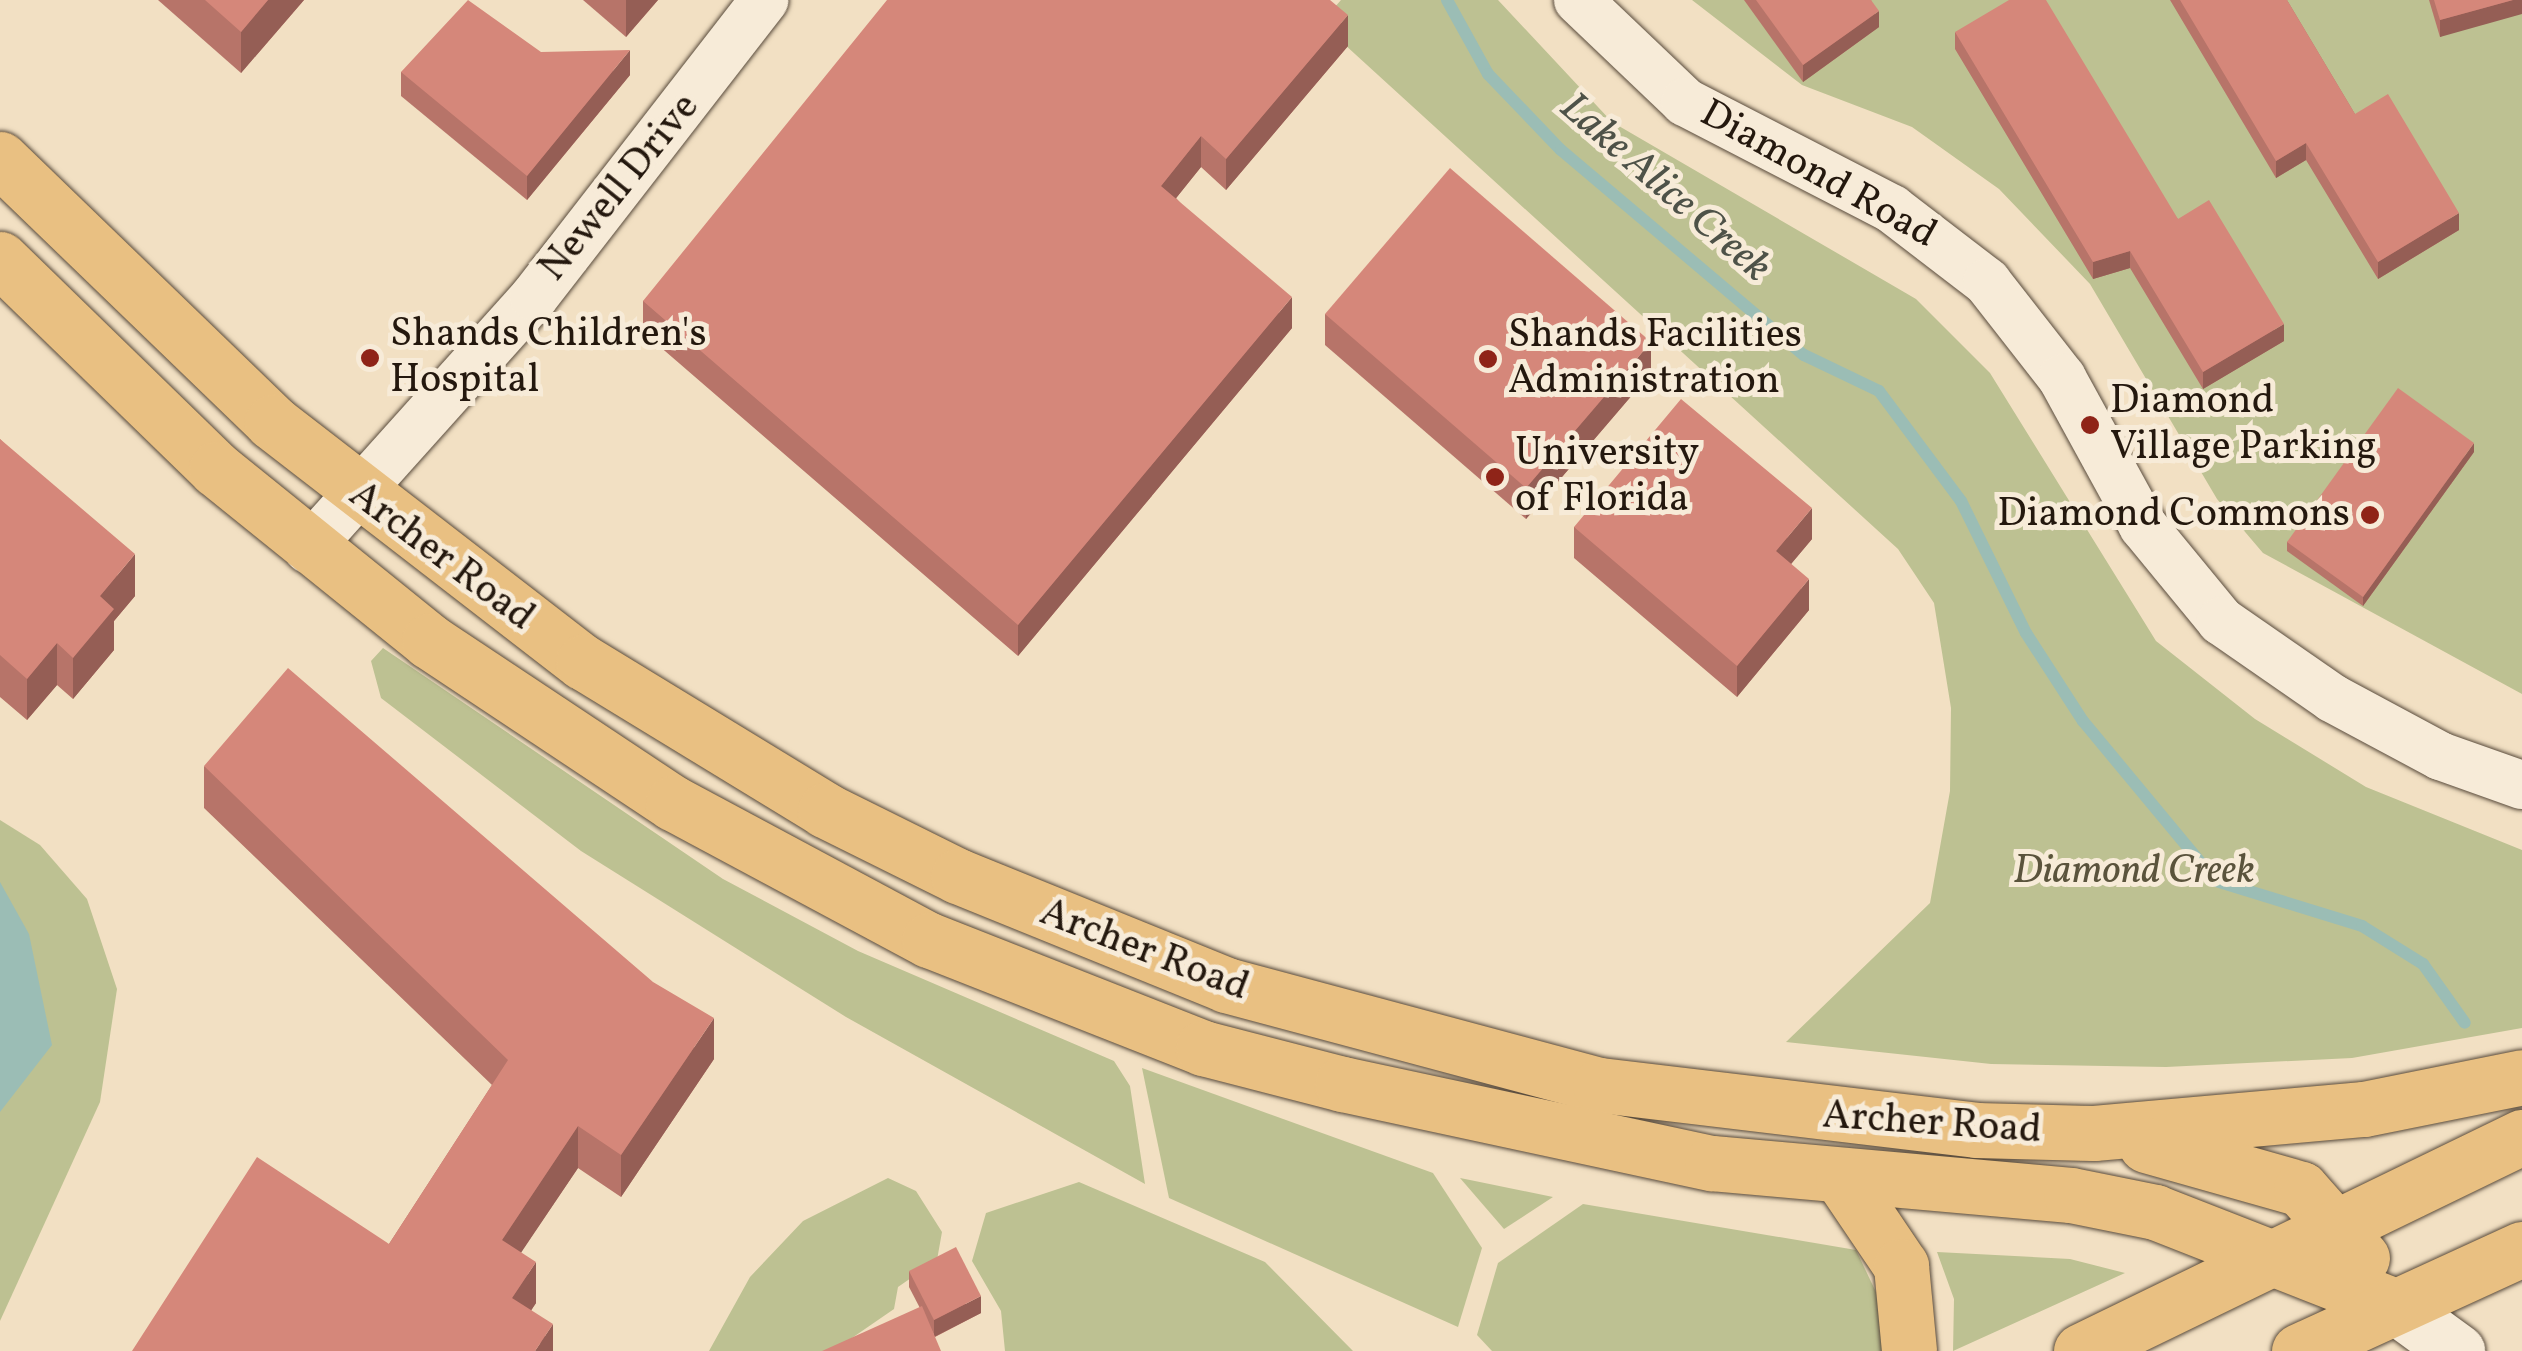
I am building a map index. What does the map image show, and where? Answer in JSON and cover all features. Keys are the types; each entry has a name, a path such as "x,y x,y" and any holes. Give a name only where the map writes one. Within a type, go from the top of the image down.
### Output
{"main road":[{"name":"Archer Road","path":"0,158 360,496 583,662 825,810 1084,931 1362,1029 1711,1105 2094,1133 2364,1110 2522,1076"},
{"name":"Archer Road","path":"0,259 308,549 546,722 794,872 1057,996 1342,1084 1590,1142 1843,1180 2071,1195 2155,1212 2286,1257 2395,1306"},
{"path":"1342,1084 1362,1029"},
{"path":"2094,1133 2253,1169 2301,1189 2342,1229 2395,1306"},
{"path":"2081,1351 2286,1257 2522,1137"},
{"path":"1843,1180 1901,1266 1909,1351"},
{"path":"2299,1351 2522,1250"}],"street":[{"name":"Newell Drive","path":"308,549 360,496 581,239 764,0"},
{"name":"Diamond Road","path":"1578,0 1685,102 1892,209 1987,282 2062,378 2143,526 2222,621 2359,713 2522,785"},
{"path":"2395,1306 2456,1351"}],"green space":[{"name":"Diamond Creek","path":"1341,0 1498,0 1612,122 1916,299 1990,373 2156,641 2255,719 2366,787 2522,850 2522,1028 2352,1058 2166,1067 1991,1064 1786,1042 1930,903 1950,791 1951,708 1934,603 1898,549 1321,23"},
{"path":"1692,0 2522,0 2522,694 2263,553 2217,499 2090,284 1999,189 1912,127 1802,85"},
{"path":"383,648 723,879 858,951 1114,1061 1130,1086 1145,1184 846,1017 581,851 381,698 371,661"},
{"path":"0,820 40,845 87,899 117,989 100,1102 0,1321"},
{"path":"1142,1068 1433,1173 1482,1248 1458,1327 1169,1198"},
{"path":"888,1178 916,1191 942,1232 937,1260 898,1287 894,1309 833,1351 709,1351 750,1277 803,1221"},
{"path":"1460,1178 1470,1180 1553,1197 1504,1229"},
{"path":"1079,1182 1265,1262 1353,1351 1005,1351 1001,1311 972,1261 986,1213"},
{"path":"1583,1204 1856,1250 1884,1309 1883,1351 1492,1351 1477,1335 1498,1263"},
{"path":"1937,1252 2070,1259 2125,1273 1953,1351 1954,1299"}],"water":[{"path":"0,882 29,934 52,1045 0,1112"}],"building":[{"path":"205,0 268,0 241,32"},
{"path":"468,0 541,52 630,50 527,176 401,72"},
{"path":"887,0 1330,0 1348,15 1226,159 1201,136 1161,186 1292,297 1018,625 643,301"},
{"path":"1756,0 1871,0 1879,11 1803,65"},
{"path":"2009,0 2046,0 2178,219 2209,200 2284,324 2203,372 2130,251 2093,262 1955,32"},
{"path":"2180,0 2287,0 2355,114 2388,94 2459,213 2378,262 2306,143 2276,161"},
{"path":"2434,0 2513,0 2440,20"},
{"name":"Shands Facilities Administration","path":"1450,168 1651,342 1526,488 1325,314"},
{"name":"Diamond Commons","path":"2398,388 2474,443 2363,597 2287,542"},
{"name":"Shands Facilities Administration","path":"1681,399 1812,508 1776,551 1809,579 1737,666 1574,527"},
{"path":"0,439 135,554 100,596 114,609 73,658 57,643 27,679 0,655"},
{"path":"288,668 653,982 714,1018 621,1155 578,1126 502,1240 536,1262 512,1298 553,1324 535,1351 132,1351 257,1157 389,1244 508,1060 204,766"},
{"path":"956,1247 981,1296 934,1320 909,1271"},
{"path":"922,1306 941,1351 822,1351"}],"waterway":[{"name":"Lake Alice Creek","path":"1447,0 1488,74 1561,150 1804,355 1879,391 1961,501 2026,633 2083,721 2216,881 2362,926 2423,964 2465,1023"}],"place":[{"name":"Shands Children's Hospital","path":"370,358"},
{"name":"Shands Facilities Administration","path":"1488,359"},
{"name":"Diamond Village Parking","path":"2090,425"},
{"name":"University of Florida","path":"1495,477"},
{"name":"Diamond Commons","path":"2370,515"}]}
